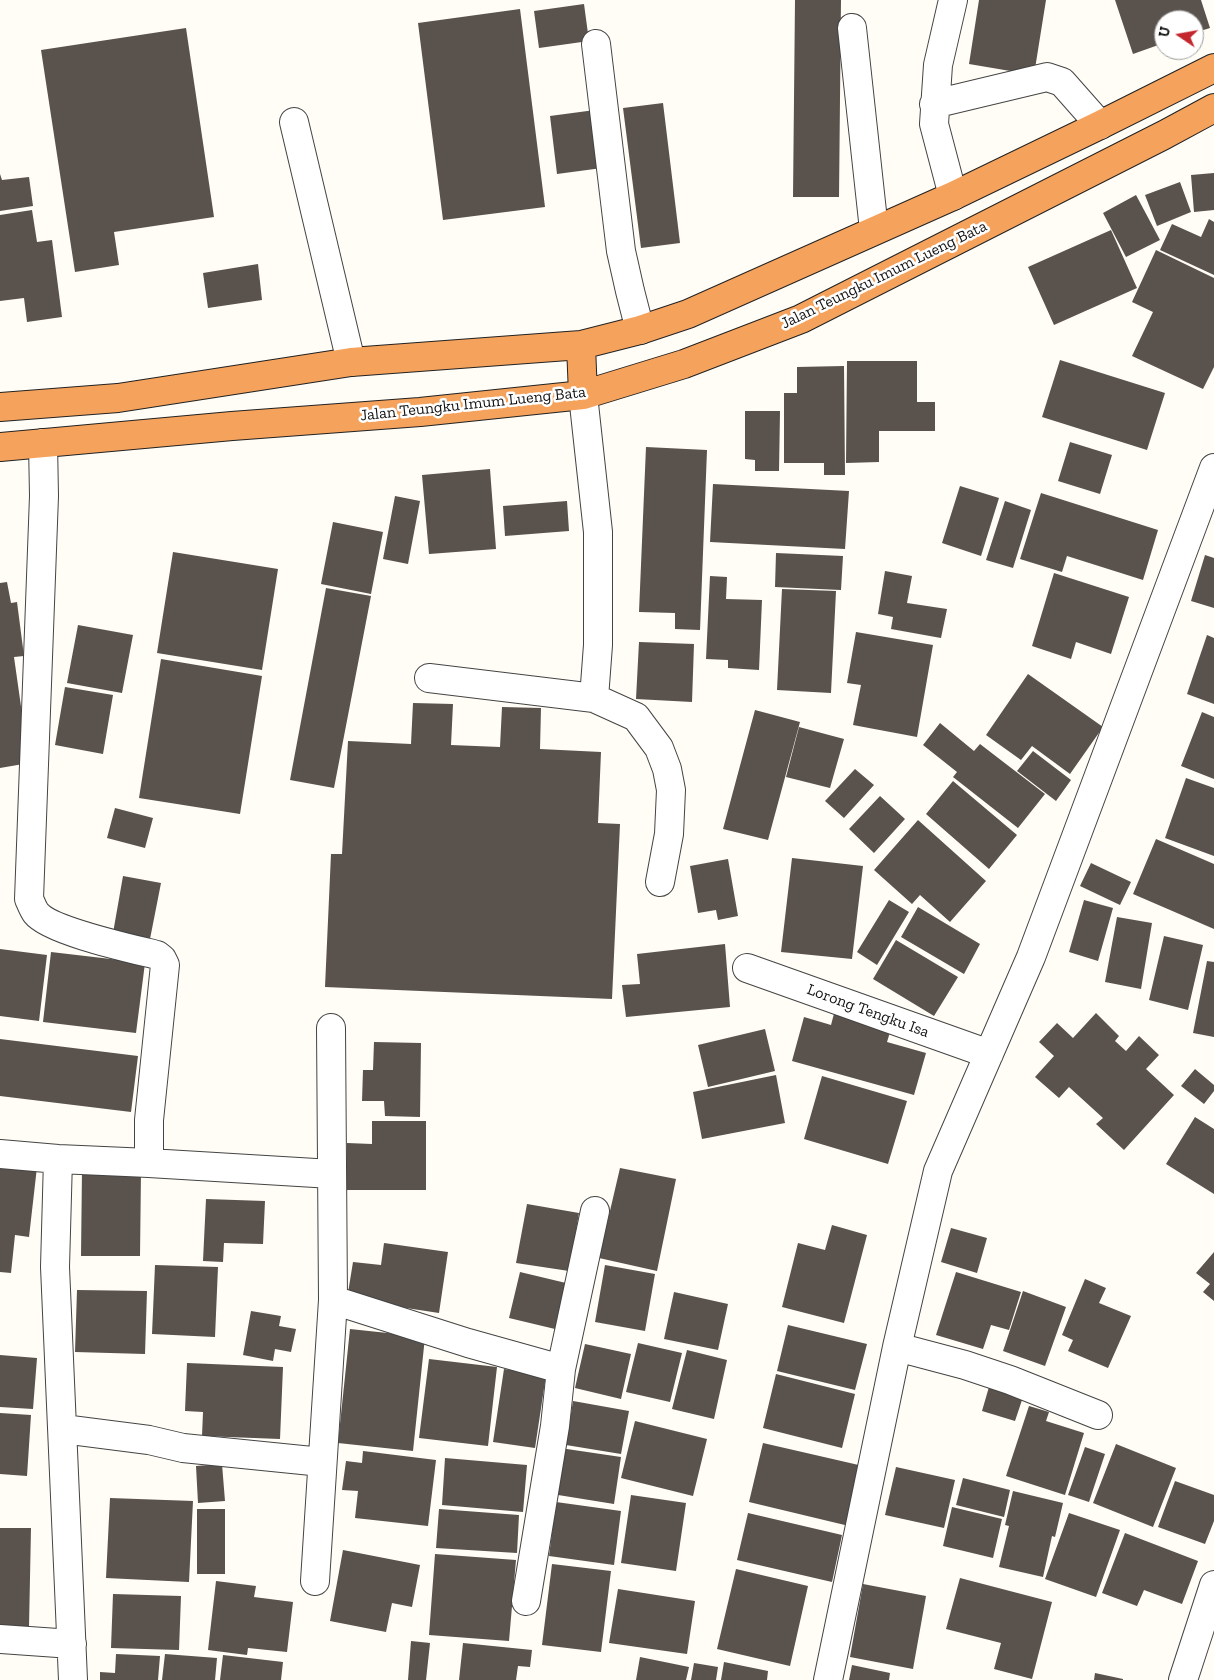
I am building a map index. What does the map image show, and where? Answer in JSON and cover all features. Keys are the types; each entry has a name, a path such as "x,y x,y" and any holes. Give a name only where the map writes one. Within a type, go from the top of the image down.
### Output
{"highway":[{"path":"0,407 118,398 351,362 581,345 640,330 688,314 952,196 1214,68"},
{"name":"Jalan Teungku Imum Lueng Bata","path":"0,447 232,426 420,412 584,394 684,364 801,319 1214,108"},
{"path":"581,345 584,394"}],"street":[{"path":"952,196 934,124 934,104 938,65 953,0"},
{"path":"852,28 874,230"},
{"path":"596,44 621,250 640,330"},
{"path":"934,104 1047,77 1062,82 1100,125"},
{"path":"294,122 351,362"},
{"path":"584,394 598,532 598,644 594,698"},
{"path":"43,443 44,496 29,899 36,914 52,923 89,938 157,955 165,965 149,1120 149,1164"},
{"path":"828,1680 897,1347 938,1171 1034,948 1214,468"},
{"path":"428,678 594,698 636,717 660,748 671,790 670,834 660,882"},
{"name":"Lorong Tengku Isa","path":"747,968 989,1054"},
{"path":"315,1580 333,1300 331,1028"},
{"path":"0,1154 58,1159 332,1174"},
{"path":"58,1159 55,1267 73,1680"},
{"path":"526,1601 555,1426 561,1369 595,1211"},
{"path":"333,1300 468,1343 561,1369"},
{"path":"897,1347 965,1365 1010,1380 1098,1415"},
{"path":"63,1429 148,1440 183,1448 322,1462"},
{"path":"1183,1680 1214,1585"},
{"path":"0,1639 72,1644"}],"building":[{"path":"795,0 841,0 839,197 793,197"},
{"path":"979,0 1046,0 1034,75 969,64"},
{"path":"1115,0 1201,0 1210,28 1204,30 1204,10 1154,10 1154,47 1133,54"},
{"path":"584,4 589,41 539,48 534,11"},
{"path":"520,9 545,207 443,220 418,23"},
{"path":"186,28 214,217 114,232 119,265 75,272 41,50"},
{"path":"663,103 680,243 641,248 623,108"},
{"path":"595,110 602,168 557,174 550,116"},
{"path":"1214,173 1214,210 1194,212 1191,175"},
{"path":"0,174 2,180 29,177 33,206 0,211"},
{"path":"1180,182 1191,212 1157,226 1145,195"},
{"path":"1136,195 1160,240 1126,257 1103,213"},
{"path":"32,210 37,242 52,240 62,317 27,322 24,298 0,301 0,215"},
{"path":"1209,219 1214,222 1214,275 1160,250 1172,224 1201,237"},
{"path":"1111,230 1137,288 1054,325 1028,267"},
{"path":"1156,250 1214,278 1214,367 1203,389 1132,356 1153,312 1132,302"},
{"path":"258,264 262,300 208,308 203,273"},
{"path":"1060,360 1165,393 1147,450 1042,417"},
{"path":"847,361 917,361 917,402 935,402 935,431 879,431 879,462 846,463"},
{"path":"844,366 845,475 824,475 824,463 784,463 784,393 797,393 797,367"},
{"path":"745,411 780,411 779,471 755,471 755,460 745,459"},
{"path":"1070,442 1112,455 1100,494 1058,481"},
{"path":"646,447 707,450 700,630 675,629 675,613 639,612"},
{"path":"490,469 496,549 429,554 422,475"},
{"path":"713,484 849,491 845,549 710,542"},
{"path":"960,486 999,498 981,556 942,543"},
{"path":"1041,493 1158,530 1143,580 1067,556 1062,572 1020,559"},
{"path":"395,496 420,501 408,564 383,559"},
{"path":"567,501 569,531 505,536 503,506"},
{"path":"1005,501 1031,510 1013,568 986,560"},
{"path":"333,522 383,532 371,594 321,584"},
{"path":"173,552 278,569 262,670 157,653"},
{"path":"776,553 843,556 841,590 775,587"},
{"path":"1205,555 1214,558 1214,608 1191,601"},
{"path":"885,571 912,576 907,603 947,609 941,638 891,629 893,617 878,614"},
{"path":"1054,573 1129,597 1111,654 1076,642 1071,659 1032,646"},
{"path":"710,576 727,577 726,599 762,600 759,670 728,668 728,660 706,659"},
{"path":"7,582 11,603 17,602 24,656 14,657 29,763 0,768 0,583"},
{"path":"326,588 371,596 334,788 290,780"},
{"path":"782,589 836,591 831,693 777,690"},
{"path":"78,625 133,635 122,693 67,683"},
{"path":"856,632 933,645 917,737 853,725 861,685 847,683"},
{"path":"1207,635 1214,638 1214,704 1187,694"},
{"path":"639,642 694,644 692,702 636,699"},
{"path":"161,659 262,676 240,814 139,798"},
{"path":"1028,674 1103,727 1070,774 1032,746 1021,760 986,735"},
{"path":"65,687 113,695 103,754 55,745"},
{"path":"413,703 453,704 451,745 500,747 502,707 541,708 540,749 601,752 598,823 620,824 612,999 325,987 331,854 342,854 348,741 411,744"},
{"path":"755,710 800,722 768,840 723,829"},
{"path":"1202,712 1214,717 1214,779 1181,766"},
{"path":"940,723 974,751 980,744 1045,794 1018,828 953,777 957,772 923,745"},
{"path":"799,727 844,739 830,788 786,777"},
{"path":"1033,751 1071,780 1056,801 1017,771"},
{"path":"855,769 874,785 844,818 825,801"},
{"path":"1186,778 1214,788 1214,856 1165,838"},
{"path":"953,781 1017,835 989,869 926,814"},
{"path":"880,796 905,819 874,853 849,829"},
{"path":"115,808 153,818 145,848 107,838"},
{"path":"918,820 986,881 950,922 920,895 912,904 874,870"},
{"path":"1156,839 1214,864 1214,929 1133,894"},
{"path":"792,858 863,866 852,959 781,952"},
{"path":"728,859 738,916 718,920 716,910 698,913 690,866"},
{"path":"1091,863 1131,882 1120,905 1080,886"},
{"path":"123,876 161,883 150,939 113,933"},
{"path":"889,900 909,912 877,965 857,952"},
{"path":"1084,900 1113,908 1098,961 1069,952"},
{"path":"918,907 980,944 964,974 901,937"},
{"path":"1117,917 1152,923 1141,989 1105,982"},
{"path":"1164,936 1203,945 1188,1010 1149,1000"},
{"path":"896,940 958,977 934,1016 873,979"},
{"path":"725,944 730,1007 626,1017 622,985 640,984 637,954"},
{"path":"0,949 47,955 39,1021 0,1016"},
{"path":"51,952 145,963 136,1033 43,1022"},
{"path":"1207,961 1214,962 1214,1037 1193,1033"},
{"path":"836,1006 893,1022 887,1042 926,1053 914,1095 792,1061 804,1017 831,1025"},
{"path":"1096,1013 1119,1036 1115,1041 1126,1051 1139,1036 1159,1055 1146,1069 1174,1095 1124,1150 1096,1124 1103,1118 1069,1087 1059,1098 1035,1077 1054,1056 1039,1042 1057,1023 1073,1038"},
{"path":"765,1029 775,1071 708,1087 698,1045"},
{"path":"0,1039 138,1056 131,1112 0,1096"},
{"path":"374,1042 421,1043 420,1117 385,1116 384,1101 362,1101 363,1070 373,1070"},
{"path":"1195,1069 1214,1085 1214,1091 1204,1104 1181,1086"},
{"path":"776,1075 785,1123 702,1139 693,1092"},
{"path":"822,1076 907,1101 888,1164 804,1139"},
{"path":"1195,1117 1214,1129 1214,1194 1166,1164"},
{"path":"372,1121 426,1121 426,1190 347,1190 347,1143 372,1144"},
{"path":"0,1163 37,1167 29,1237 15,1235 11,1273 0,1272"},
{"path":"620,1168 676,1179 657,1271 599,1258"},
{"path":"82,1170 141,1171 140,1256 81,1256"},
{"path":"206,1199 265,1201 263,1244 224,1243 223,1262 203,1261"},
{"path":"527,1204 579,1213 569,1271 516,1263"},
{"path":"832,1225 867,1235 844,1323 782,1307 798,1243 825,1250"},
{"path":"951,1228 987,1238 977,1273 941,1262"},
{"path":"384,1243 448,1252 439,1313 347,1299 353,1262 381,1265"},
{"path":"1214,1252 1214,1301 1203,1292 1210,1284 1196,1273"},
{"path":"155,1265 218,1267 215,1337 152,1334"},
{"path":"605,1265 655,1274 645,1331 595,1322"},
{"path":"520,1272 566,1283 555,1329 509,1318"},
{"path":"956,1272 1021,1292 1009,1330 991,1325 983,1349 936,1335"},
{"path":"1085,1279 1106,1288 1099,1303 1131,1316 1108,1368 1068,1351 1073,1340 1062,1335"},
{"path":"77,1290 147,1291 145,1354 75,1352"},
{"path":"1023,1291 1066,1307 1045,1366 1003,1351"},
{"path":"674,1292 728,1304 718,1350 664,1339"},
{"path":"251,1311 281,1316 279,1326 296,1329 291,1352 275,1349 273,1361 243,1355"},
{"path":"788,1325 867,1344 855,1390 777,1371"},
{"path":"350,1329 425,1337 413,1451 338,1443"},
{"path":"638,1343 682,1353 670,1402 626,1392"},
{"path":"585,1344 631,1354 621,1399 575,1388"},
{"path":"687,1350 727,1360 714,1419 672,1409"},
{"path":"0,1355 37,1358 33,1409 0,1407"},
{"path":"429,1359 497,1367 488,1446 419,1438"},
{"path":"187,1363 283,1367 280,1439 202,1436 203,1412 185,1411"},
{"path":"504,1369 546,1375 535,1448 493,1442"},
{"path":"776,1374 855,1394 842,1448 763,1428"},
{"path":"991,1380 1025,1391 1015,1421 982,1411"},
{"path":"573,1401 629,1411 621,1454 566,1445"},
{"path":"1029,1406 1049,1412 1046,1421 1084,1433 1065,1495 1006,1476"},
{"path":"0,1413 31,1415 27,1476 0,1474"},
{"path":"635,1421 707,1439 693,1496 621,1478"},
{"path":"763,1443 863,1466 849,1526 749,1502"},
{"path":"1116,1444 1176,1468 1153,1527 1093,1503"},
{"path":"1085,1447 1105,1454 1089,1502 1068,1495"},
{"path":"560,1448 621,1457 614,1504 552,1494"},
{"path":"363,1451 436,1460 428,1526 355,1518 358,1491 342,1490 346,1461 362,1463"},
{"path":"445,1458 527,1465 523,1512 442,1505"},
{"path":"222,1464 225,1501 198,1503 196,1466"},
{"path":"896,1467 955,1480 944,1528 885,1515"},
{"path":"963,1478 1010,1490 1004,1517 956,1505"},
{"path":"1175,1481 1214,1495 1214,1521 1205,1544 1158,1527"},
{"path":"1013,1491 1063,1503 1055,1537 1052,1536 1043,1577 999,1567 1009,1526 1005,1525"},
{"path":"631,1495 686,1503 676,1571 621,1563"},
{"path":"110,1498 193,1501 189,1582 106,1578"},
{"path":"556,1502 621,1511 614,1565 549,1556"},
{"path":"952,1507 1002,1519 993,1558 943,1546"},
{"path":"197,1509 225,1509 225,1574 197,1574"},
{"path":"439,1509 519,1515 517,1553 436,1548"},
{"path":"748,1513 842,1535 832,1582 737,1560"},
{"path":"1069,1513 1120,1530 1096,1597 1045,1579"},
{"path":"0,1528 31,1528 29,1627 0,1627"},
{"path":"1125,1533 1198,1561 1182,1604 1144,1590 1137,1606 1102,1593"},
{"path":"343,1550 420,1565 412,1607 392,1603 386,1632 330,1621"},
{"path":"435,1554 516,1560 509,1641 429,1635"},
{"path":"552,1564 611,1571 601,1652 542,1645"},
{"path":"736,1569 808,1586 790,1666 717,1649"},
{"path":"960,1578 1052,1602 1032,1679 994,1669 1001,1643 946,1629"},
{"path":"216,1581 256,1586 254,1597 293,1602 287,1652 248,1648 247,1655 208,1650"},
{"path":"863,1584 926,1596 913,1669 850,1657"},
{"path":"618,1589 695,1601 687,1654 609,1643"},
{"path":"113,1594 181,1596 179,1650 111,1648"},
{"path":"411,1641 430,1643 426,1680 408,1680"},
{"path":"463,1643 532,1650 530,1667 518,1666 516,1680 459,1680"},
{"path":"116,1654 160,1656 158,1680 100,1680 100,1672 115,1673"},
{"path":"165,1654 217,1658 215,1680 162,1680"},
{"path":"223,1655 283,1662 281,1680 220,1680"},
{"path":"640,1657 689,1667 686,1680 636,1680"},
{"path":"724,1662 768,1671 767,1680 721,1680"},
{"path":"694,1663 718,1667 716,1680 691,1680"},
{"path":"852,1665 890,1673 889,1680 849,1680"},
{"path":"1095,1673 1123,1679 1123,1680 1094,1680"}]}
